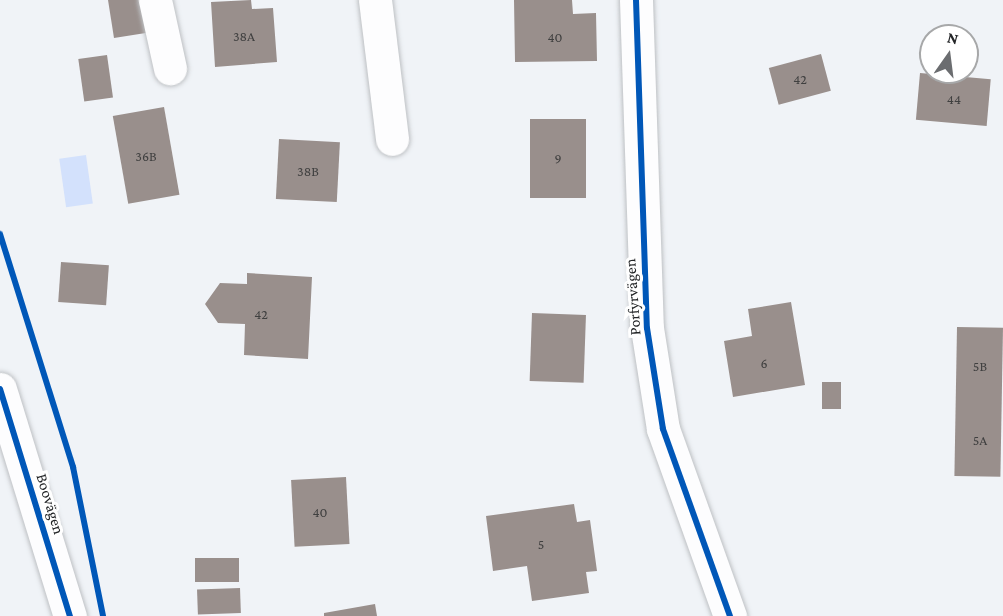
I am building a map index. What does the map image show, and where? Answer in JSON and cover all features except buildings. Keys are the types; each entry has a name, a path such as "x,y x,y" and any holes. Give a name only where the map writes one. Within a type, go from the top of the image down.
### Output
{"street":[{"path":"155,0 170,68"},
{"path":"375,0 392,139"},
{"name":"Porfyrvägen","path":"636,0 647,328 663,429 730,616"},
{"name":"Boovägen","path":"1,396 70,616"}],"water":[{"path":"86,155 93,204 66,207 59,159"}],"cycle path":[{"path":"636,0 647,328 663,429 730,616"},
{"path":"0,234 73,467 103,616"},
{"path":"0,389 70,616"}]}
